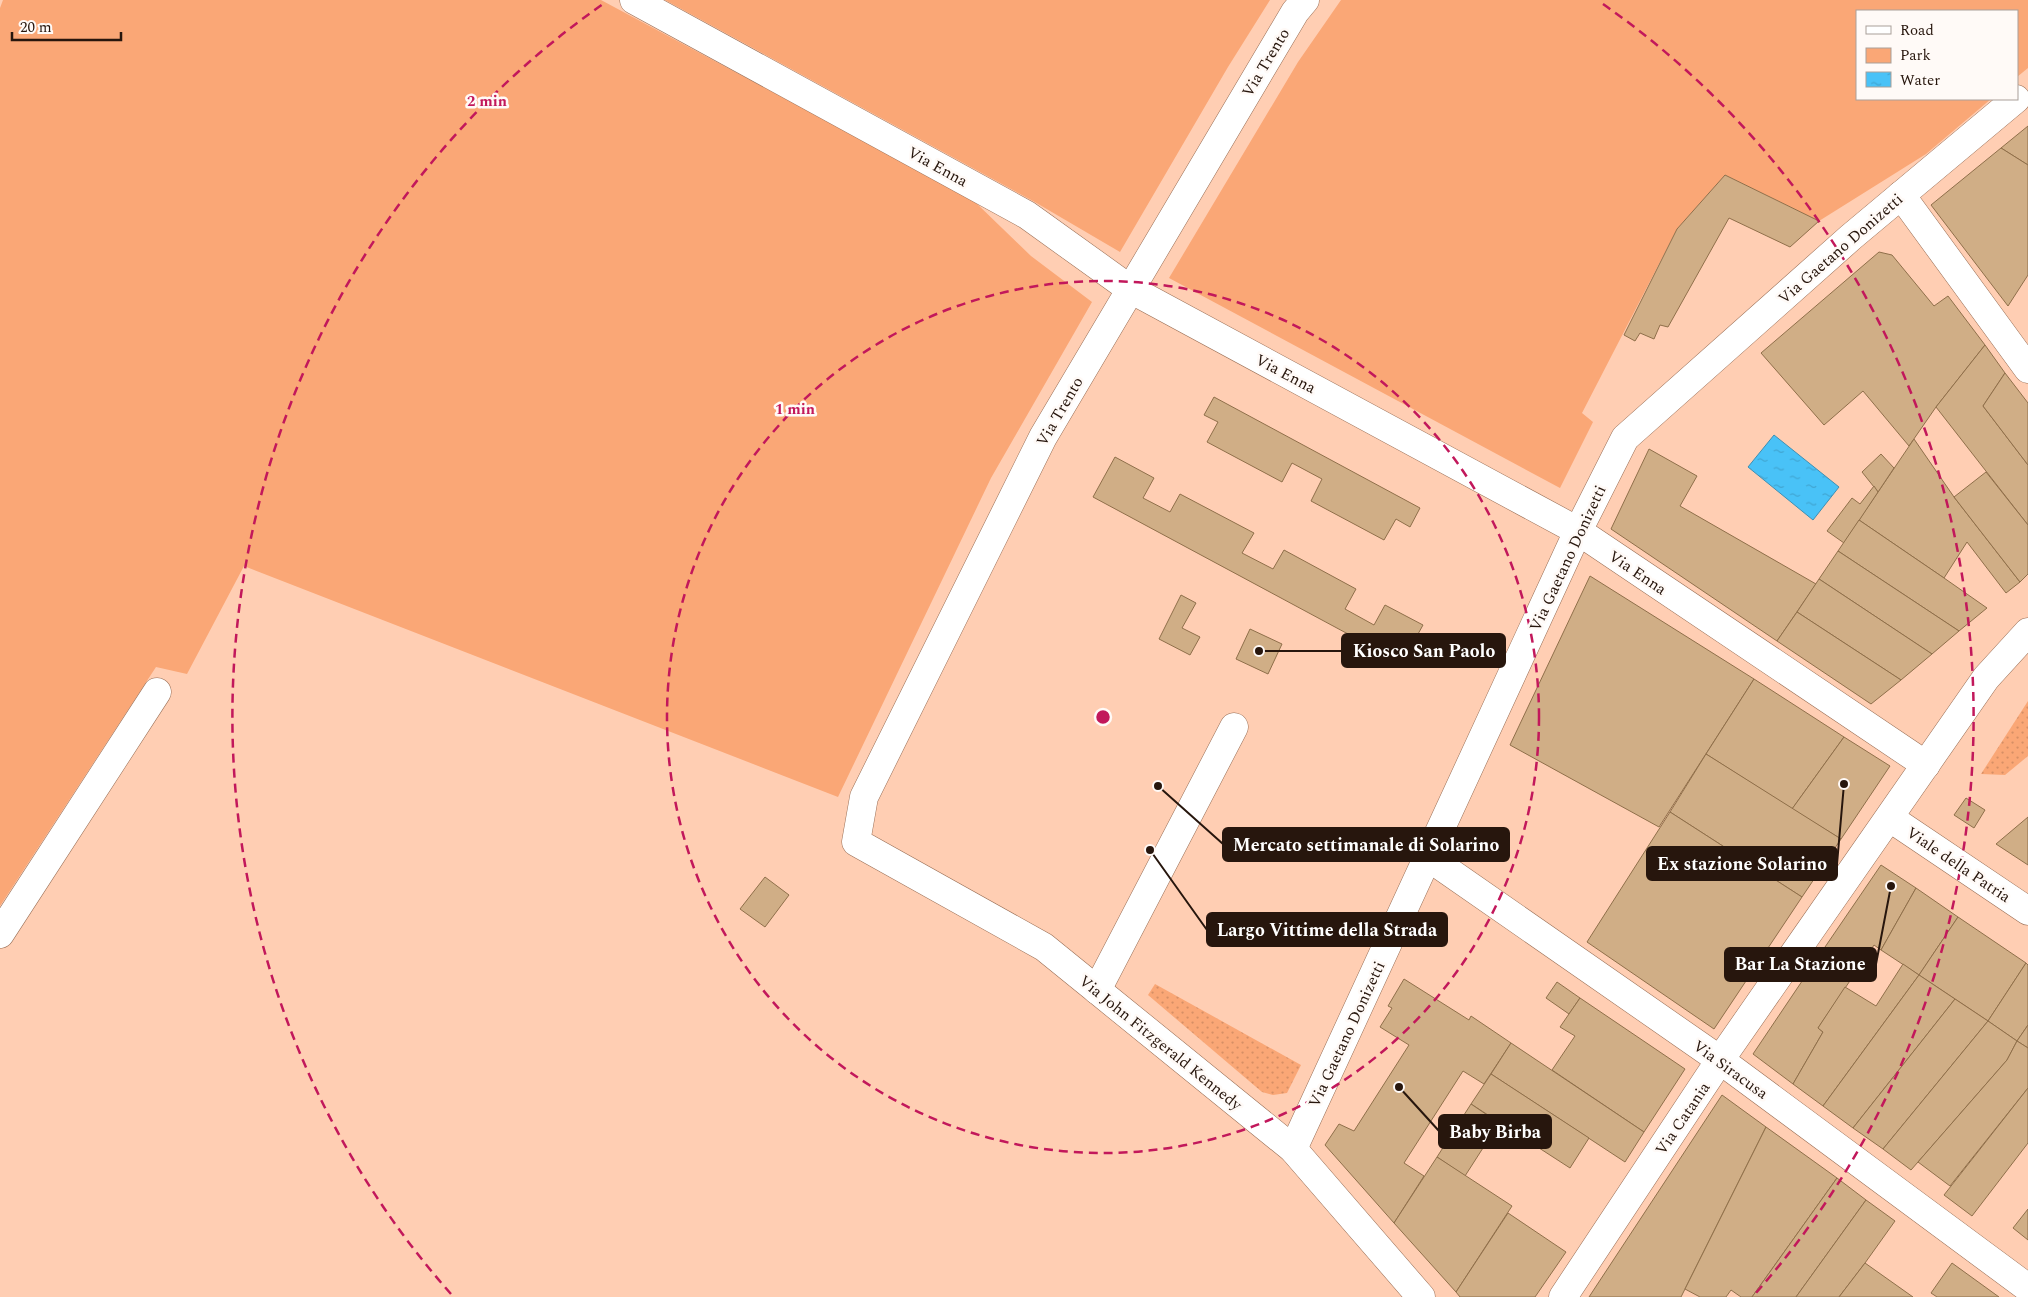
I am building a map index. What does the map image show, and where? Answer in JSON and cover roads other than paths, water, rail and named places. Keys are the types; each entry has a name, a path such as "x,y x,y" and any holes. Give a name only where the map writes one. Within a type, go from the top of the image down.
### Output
{"street":[{"name":"Via Enna","path":"634,0 1027,215 1130,288 1578,531 1926,765"},
{"name":"Via Trento","path":"856,842 864,797 1043,437 1130,288 1304,0"},
{"name":"Via Gaetano Donizetti","path":"1293,1149 1578,531 1625,438 1851,237 2014,100"},
{"path":"1901,195 2028,369"},
{"name":"Via Catania","path":"1563,1297 1720,1060 1986,678 2028,632"},
{"path":"0,934 157,692"},
{"path":"1097,990 1234,727"},
{"name":"Viale della Patria","path":"1890,818 2028,911"},
{"name":"Via John Fitzgerald Kennedy","path":"856,842 1044,947 1293,1149 1421,1297"},
{"name":"Via Siracusa","path":"1428,857 1720,1060 2028,1288"}],"water":[{"path":"1774,435 1839,487 1813,520 1748,467"}],"place":[{"name":"Kiosco San Paolo","path":"1259,651"},
{"name":"Ex stazione Solarino","path":"1844,784"},
{"name":"Mercato settimanale di Solarino","path":"1158,786"},
{"name":"Largo Vittime della Strada","path":"1150,850"},
{"name":"Bar La Stazione","path":"1891,886"},
{"name":"Baby Birba","path":"1399,1087"}]}
